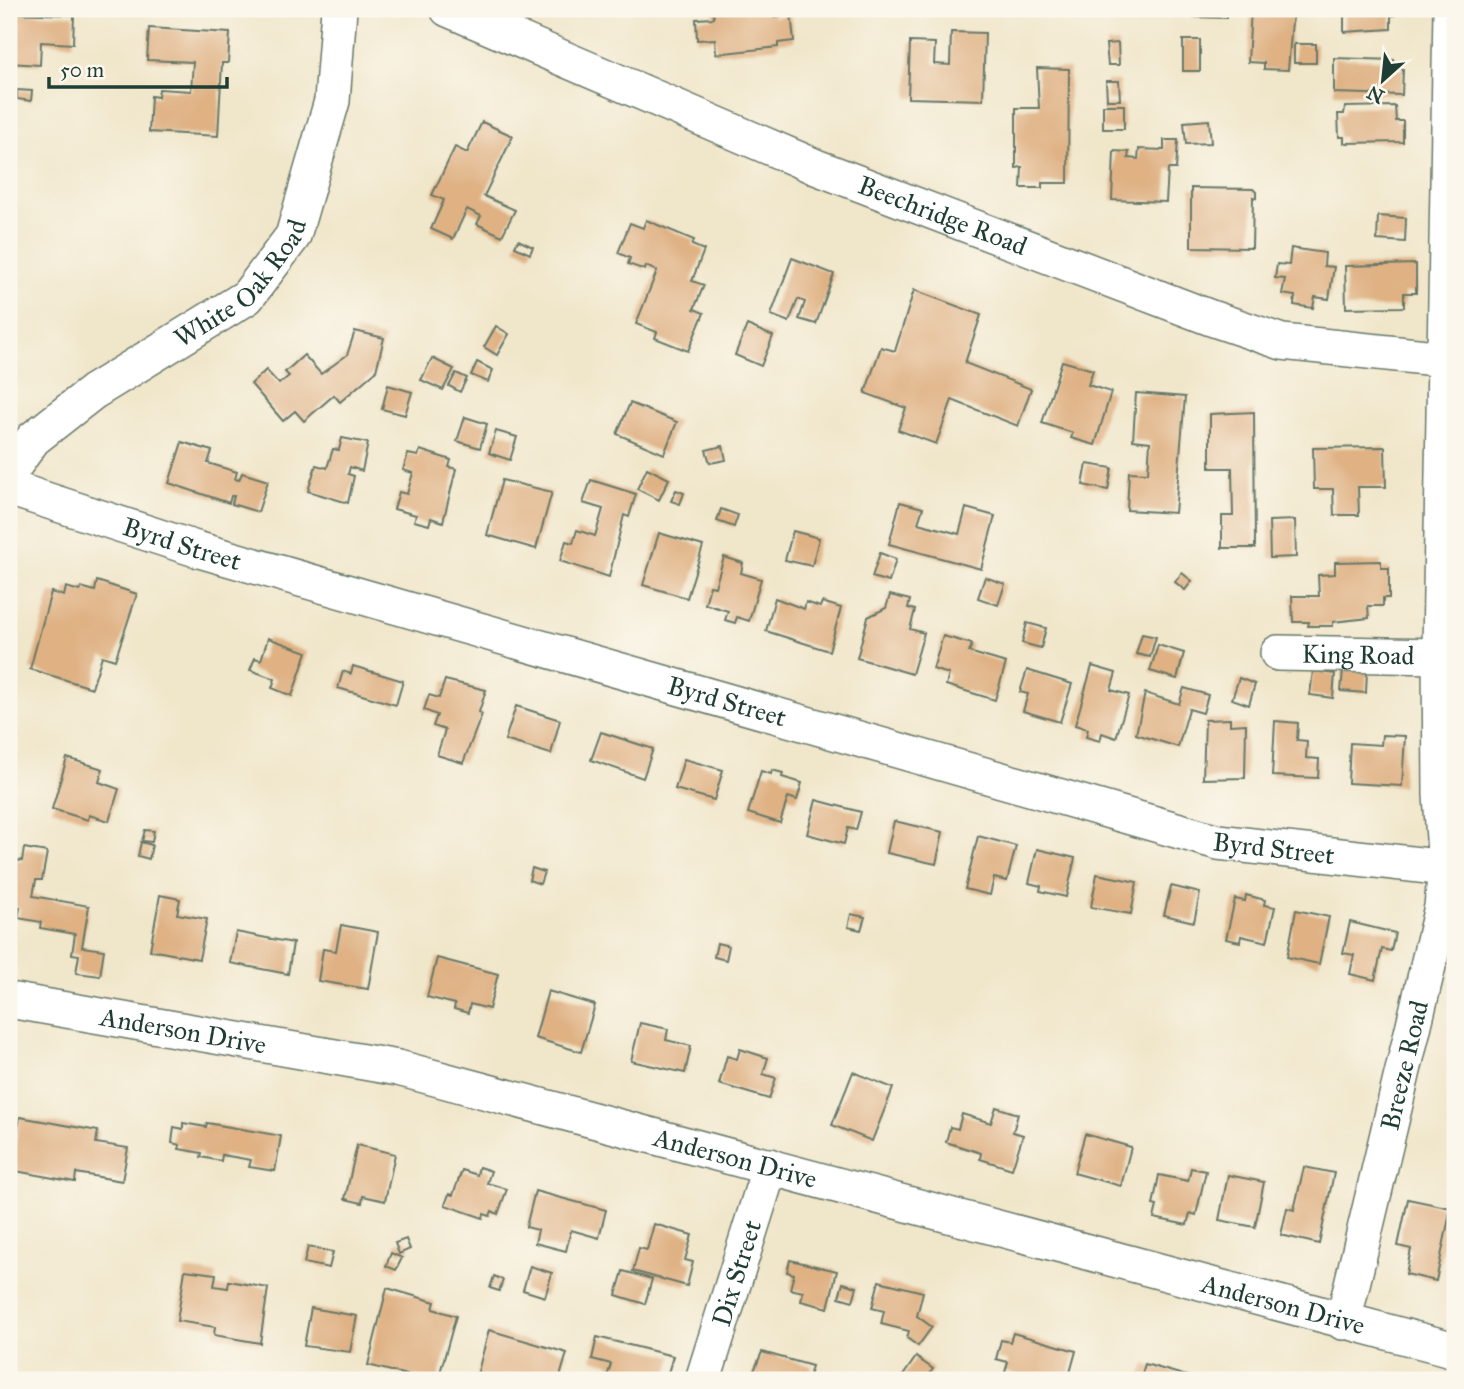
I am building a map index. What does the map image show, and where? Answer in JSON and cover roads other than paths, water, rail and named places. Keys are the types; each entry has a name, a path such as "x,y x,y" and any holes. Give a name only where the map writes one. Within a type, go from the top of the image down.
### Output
{"street":[{"name":"White Oak Road","path":"9,473 33,439 93,392 247,297 293,236 332,101 339,9"},
{"name":"Beechridge Road","path":"448,9 816,167 1211,318 1282,342 1451,360"},
{"name":"Breeze Road","path":"1343,1322 1451,869 1441,796 1440,656 1451,360 1451,9"},
{"name":"Byrd Street","path":"9,488 196,549 1218,842 1451,869"},
{"name":"King Road","path":"1278,653 1440,656"},
{"name":"Anderson Drive","path":"9,1000 398,1068 1455,1350"},
{"name":"Dix Street","path":"703,1380 770,1166"}]}
